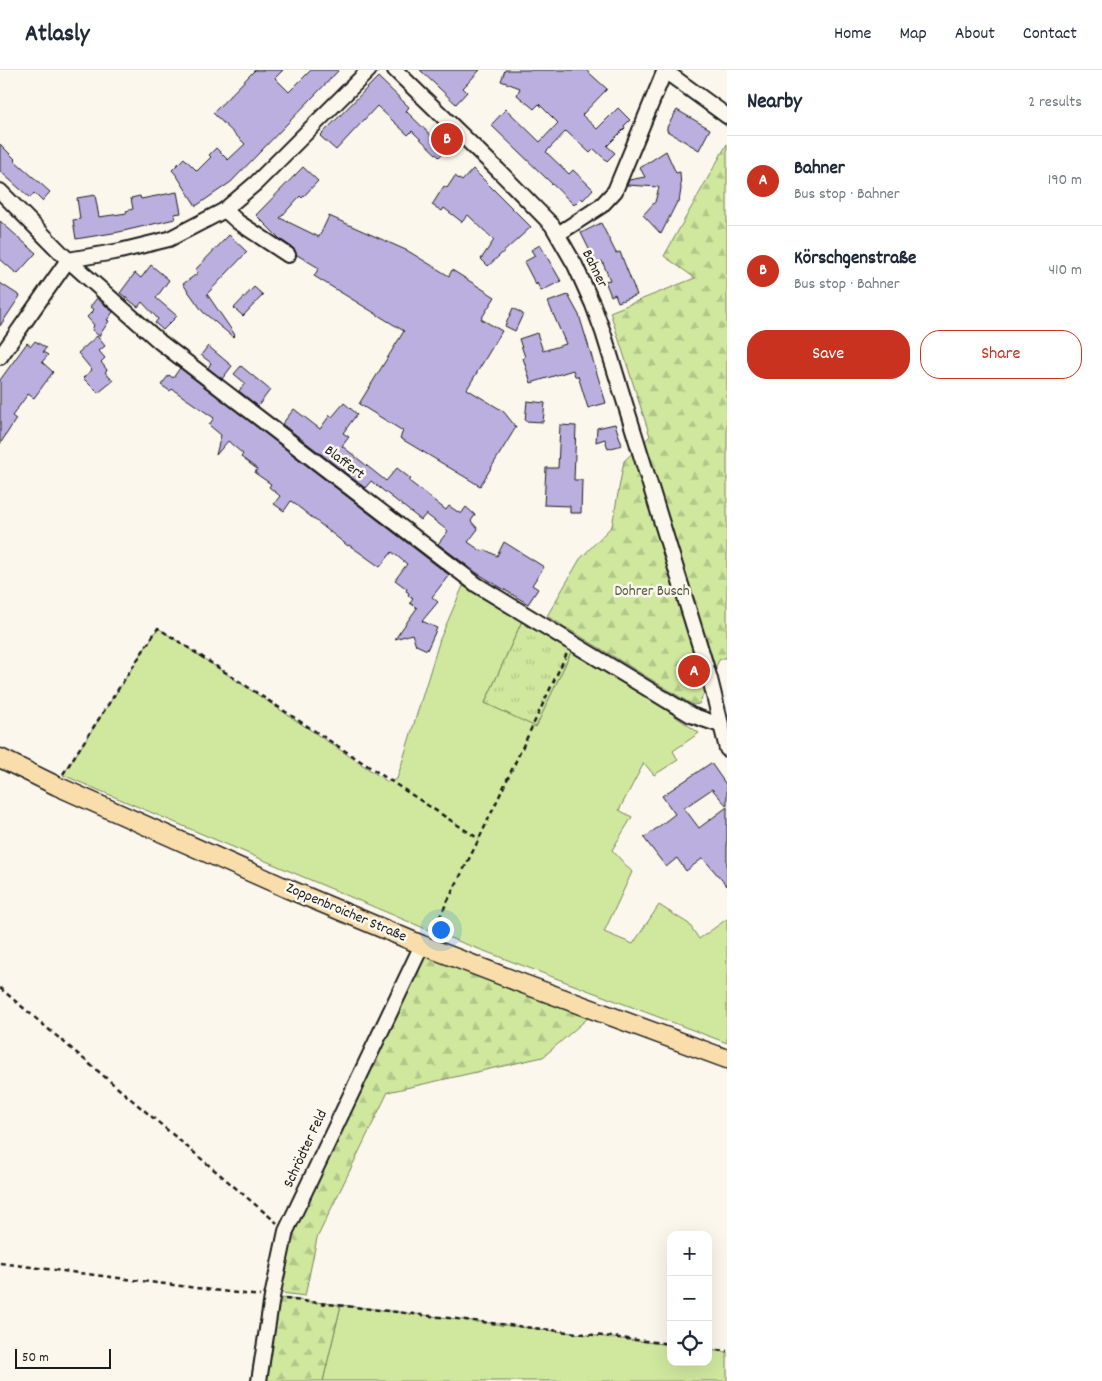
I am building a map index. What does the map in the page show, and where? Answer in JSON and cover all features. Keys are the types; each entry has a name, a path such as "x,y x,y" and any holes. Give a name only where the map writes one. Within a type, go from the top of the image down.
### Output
{"main road":[{"name":"Zoppenbroicher Straße","path":"0,758 57,786 286,888 422,945 521,984 727,1059"}],"street":[{"path":"0,357 68,260 169,239 225,210 256,183 370,70"},
{"name":"Bahner","path":"396,70 552,224 594,305 721,697 720,725 727,749"},
{"path":"558,234 601,206 615,191 665,70 727,116"},
{"name":"Blaffert","path":"0,191 68,260 160,342 477,585 691,715 720,725"},
{"path":"225,210 238,222 288,255"},
{"name":"Schrödter Feld","path":"259,1381 272,1297 286,1231 422,945"}],"path":[{"path":"57,786 158,628 479,839"},
{"path":"422,945 430,935 479,839 572,643"},
{"path":"0,988 286,1231"},
{"path":"0,1263 667,1344"},
{"path":"712,1349 727,1351"}],"green space":[{"name":"Dohrer Busch","path":"727,144 727,657 719,660 699,704 693,705 547,616 580,559 612,526 624,461 650,436 610,312 695,278 664,256"},
{"path":"463,586 522,621 485,703 536,726 571,652 655,702 699,733 673,751 678,760 654,775 644,763 619,810 632,817 612,850 632,872 604,932 633,944 659,905 689,924 699,939 727,919 727,1043 426,929 63,775 158,628 388,782 397,779 440,639"},
{"path":"522,621 571,652 536,727 485,703"},
{"path":"419,952 588,1018 543,1057 388,1092 317,1238 305,1296 282,1293 280,1290 287,1250 297,1220"},
{"path":"264,1296 341,1305 323,1381 251,1381"},
{"path":"341,1305 667,1345 667,1366 712,1366 712,1350 727,1352 727,1381 323,1381"}],"building":[{"path":"255,70 283,70 275,78 289,92 311,70 339,70 231,182 196,206 172,170 184,158 197,171 211,157 209,155 216,148 228,160 245,144 213,113"},
{"path":"420,70 480,70 463,88 467,92 456,104"},
{"path":"505,70 586,70 607,89 582,115 597,129 618,108 630,120 624,126 625,128 607,146 615,153 607,161 594,149 590,153 566,131 546,152 569,174 573,170 593,189 583,200 581,198 574,205 491,125 506,109 540,142 558,123 539,104 534,109 517,95 520,88 501,81"},
{"path":"378,77 409,107 406,111 446,150 439,157 412,131 408,135 377,106 336,150 320,136"},
{"path":"677,110 710,129 699,150 667,131 667,127"},
{"path":"0,144 14,160 50,192 42,201 34,193 30,198 0,171"},
{"path":"666,151 676,173 680,172 681,189 679,202 677,202 661,234 643,215 655,202 659,187 627,185 629,180 645,177 640,168"},
{"path":"303,167 318,181 302,198 300,196 280,218 319,237 329,216 408,251 449,276 452,270 495,297 481,319 502,331 467,389 503,411 516,427 480,486 400,438 403,431 359,404 404,331 314,276 319,268 297,255 293,248 280,239 256,215"},
{"path":"473,169 531,227 488,266 481,259 494,240 468,215 462,222 444,208 442,211 432,205 444,186 447,188 455,176 462,181"},
{"path":"177,192 181,213 174,214 175,219 119,232 76,239 73,220 80,219 77,198 95,195 99,217 127,213 126,211 133,209 131,198 140,196 141,199"},
{"path":"0,221 36,253 17,274 0,259"},
{"path":"601,223 616,253 620,252 637,295 618,302 615,294 611,296 605,281 610,280 602,261 596,263 581,233"},
{"path":"229,235 247,252 207,294 235,335 233,337 203,312 183,284 198,273 195,270"},
{"path":"540,245 561,281 541,291 524,262 535,256 531,250"},
{"path":"151,265 169,280 156,298 177,316 163,330 155,323 158,319 142,302 138,307 120,293 135,273 141,278"},
{"path":"0,283 20,296 0,326"},
{"path":"254,287 263,295 243,316 234,308"},
{"path":"568,295 579,315 606,403 588,408 578,376 575,376 573,370 531,383 519,339 537,333 543,351 566,344 548,302"},
{"path":"97,298 113,312 99,336 92,330 94,325 87,317 94,310 90,307"},
{"path":"513,308 523,314 515,331 505,326"},
{"path":"97,336 105,346 99,351 105,358 101,362 107,370 105,372 113,381 98,393 83,378 92,370 78,353"},
{"path":"35,341 46,348 43,352 48,355 42,362 53,372 34,398 28,394 12,416 16,419 0,444 0,380 27,343 31,346"},
{"path":"208,346 232,366 222,379 208,368 211,363 201,355"},
{"path":"241,366 270,390 258,406 239,391 245,383 234,374"},
{"path":"180,368 449,575 432,597 438,602 422,621 437,628 427,650 416,645 412,634 395,639 417,608 410,603 413,599 408,595 407,589 395,580 407,564 392,552 380,567 348,546 291,501 284,511 274,504 280,496 269,487 271,484 255,473 257,469 241,457 243,454 228,441 216,455 221,435 209,425 214,418 172,389 170,391 161,385 169,375 173,378"},
{"path":"527,401 545,403 543,422 525,421"},
{"path":"344,403 357,414 343,433 349,437 342,446 386,481 397,468 411,479 409,481 446,510 449,506 461,514 466,507 475,515 471,521 478,529 468,542 481,551 486,550 497,556 504,542 544,567 532,585 538,589 528,604 477,573 438,544 448,531 426,514 421,520 371,481 365,488 282,424 294,409 320,429 330,415 332,417"},
{"path":"615,424 622,445 608,449 605,439 596,442 597,428"},
{"path":"560,425 576,426 574,480 582,480 581,513 570,513 570,506 544,505 546,468 558,468"},
{"path":"711,763 727,786 727,806 712,789 684,808 699,828 727,807 727,886 703,858 686,871 677,858 666,867 644,838 675,814 662,796"}],"waterway":[{"path":"670,83 727,125"}],"place":[{"name":"Körschgenstraße","path":"447,139"},
{"name":"Bahner","path":"694,671"}]}
